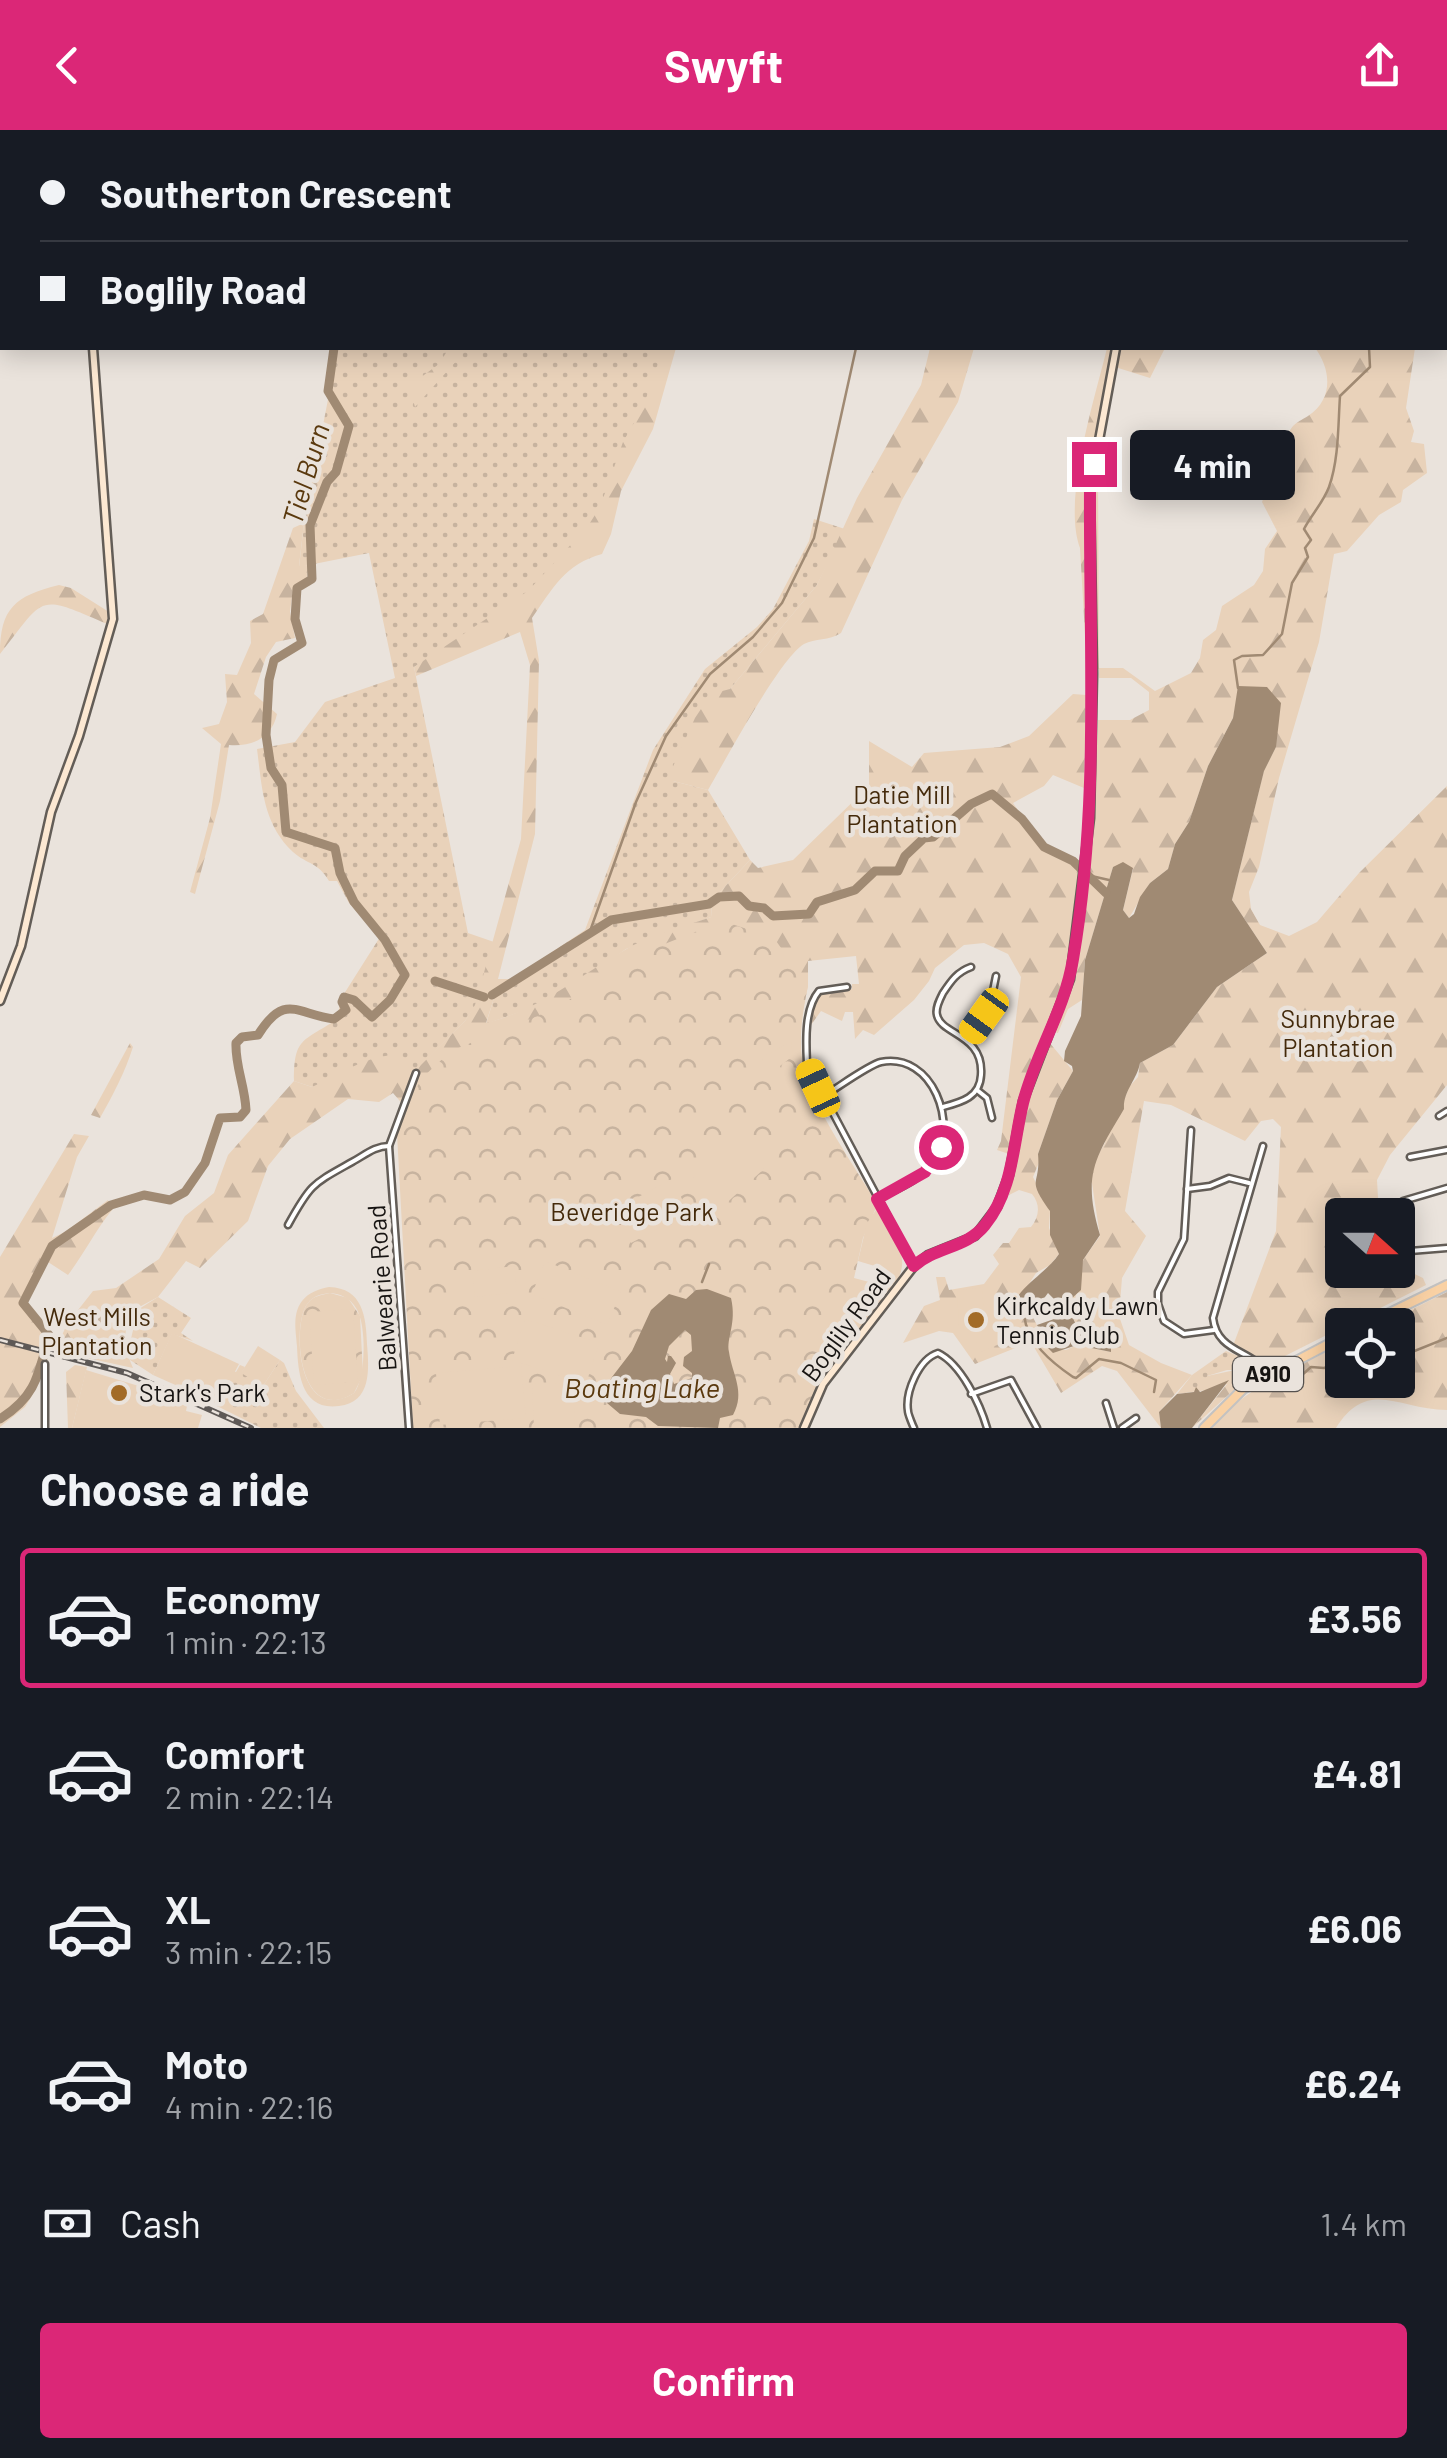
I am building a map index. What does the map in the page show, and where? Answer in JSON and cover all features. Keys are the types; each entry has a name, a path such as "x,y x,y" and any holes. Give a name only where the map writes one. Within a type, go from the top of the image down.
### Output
{"main road":[{"path":"0,1001 21,946 51,812 80,736 113,618 93,350"},
{"name":"Boglily Road","path":"804,1428 822,1384 914,1266 928,1255 975,1236 987,1224 1003,1195 1024,1101 1070,978 1090,818 1090,489 1116,350"},
{"path":"1400,1308 1447,1284"},
{"name":"A910","path":"1204,1428 1220,1409 1268,1374 1325,1345"}],"street":[{"path":"943,1107 962,1102 978,1090 981,1062 967,1040 936,1014 953,978 971,968"},
{"path":"967,1040 991,1001 996,976"},
{"path":"847,987 819,991 813,998 806,1064 914,1266"},
{"path":"822,1097 874,1064 896,1062 924,1078 943,1107 944,1139 932,1164 915,1179 877,1199"},
{"path":"288,1225 304,1196 324,1175 372,1150 390,1146 416,1072"},
{"path":"978,1090 987,1098 992,1118"},
{"path":"1439,1116 1447,1111"},
{"path":"1190,1130 1184,1240 1158,1292 1158,1304 1164,1321 1184,1334 1214,1330"},
{"name":"Balwearie Road","path":"390,1146 409,1428"},
{"path":"1263,1146 1216,1304 1214,1330 1231,1348 1260,1363 1268,1374"},
{"path":"1410,1157 1447,1150"},
{"path":"1187,1189 1229,1178 1251,1184"},
{"path":"1411,1198 1447,1188"},
{"path":"1415,1251 1447,1248"},
{"path":"914,1428 908,1407 920,1364 938,1353 948,1358 983,1412 987,1428"},
{"path":"45,1364 45,1428"},
{"path":"971,1394 1011,1380 1037,1428"},
{"path":"1106,1403 1114,1428"},
{"path":"1124,1427 1136,1418"}],"green space":[{"path":"338,350 668,350 598,515 535,601 414,667 468,933 494,942 476,1005 412,1075 312,1087 294,1081 298,1049 336,1020 342,997 380,937 349,903 337,881 329,881 317,867 293,852 275,830 266,805 257,749 295,742 325,702 395,678 369,553 299,567"},
{"path":"448,350 466,350 415,407 409,386 439,364"},
{"path":"663,350 675,350 653,429 621,491 602,554 569,571 532,618 539,661 535,834 498,979 512,979 613,916 705,902 750,860 758,868 793,860 869,786 869,741 912,767 924,753 1000,747 1029,736 1073,694 1086,695 1084,788 1053,775 1044,786 1013,803 1048,853 1072,862 1082,872 1071,957 1025,1082 1009,1154 997,1150 1021,977 1008,954 984,943 964,945 935,968 914,1000 874,1035 863,1030 855,1039 853,1012 845,1012 842,1021 821,1011 811,1025 815,1000 820,994 852,989 852,984 859,984 856,956 808,961 803,1009 397,1134 405,1107 393,1093 379,1102 348,1099 290,1139 268,1166 248,1221 200,1268 186,1261 158,1297 128,1313 124,1346 133,1368 55,1351 67,1324 93,1291 116,1288 159,1259 185,1216 214,1193 228,1155 294,1081 312,1087 365,1062 398,1055 412,1074 465,1021 475,1005 521,839 530,665 520,632 416,676 414,667 528,591 588,526 600,507 623,442 643,407","holes":["712,905 711,917 633,945 541,1001 486,1023 494,998 612,922"]},
{"path":"930,350 973,350 958,402 902,500 841,633 808,642 794,653 708,790 673,781 670,773 695,718 711,694 730,689 817,585 857,498 921,385"},
{"name":"Sunnybrae Plantation","path":"1107,350 1114,350 1090,470 1098,471 1099,668 1123,668 1155,691 1191,673 1200,658 1203,640 1216,630 1222,606 1254,585 1263,571 1265,549 1277,531 1262,502 1265,494 1275,489 1289,432 1316,409 1326,393 1327,374 1316,350 1415,350 1406,408 1414,431 1411,442 1424,444 1427,473 1403,490 1401,502 1379,515 1347,551 1334,554 1319,642 1249,892 1251,909 1260,925 1289,936 1317,922 1359,873 1447,786 1447,1085 1390,1155 1377,1180 1378,1198 1325,1198 1325,1288 1415,1288 1415,1274 1426,1285 1380,1308 1325,1308 1325,1336 1267,1365 1236,1348 1234,1343 1276,1231 1281,1127 1273,1119 1261,1121 1245,1141 1171,1105 1144,1101 1125,1211 1146,1236 1122,1278 1119,1316 1129,1345 1192,1375 1159,1412 1161,1428 1117,1371 1102,1366 1061,1393 1031,1342 975,1364 953,1333 939,1331 903,1343 924,1306 940,1300 936,1277 945,1277 949,1290 984,1284 999,1264 993,1255 1003,1243 1009,1243 1019,1228 1031,1227 1036,1219 1038,1207 1032,1194 1019,1190 1009,1195 1029,1096 1049,1042 1073,1071 1057,1100 1033,1177 1050,1211 1049,1228 1059,1254 1036,1273 1018,1301 1024,1316 1031,1313 1048,1348 1066,1350 1077,1345 1111,1352 1111,1347 1082,1337 1070,1311 1083,1260 1100,1236 1091,1177 1094,1162 1116,1122 1129,1087 1138,1077 1140,1063 1173,1045 1217,987 1267,953 1232,900 1264,770 1276,747 1239,686 1233,718 1208,766 1168,869 1150,883 1129,918 1123,910 1133,869 1113,867 1085,960 1082,1000 1068,1009 1058,1033 1053,1031 1076,970 1093,838 1098,720 1130,720 1149,710 1149,692 1131,678 1099,678 1099,669 1087,669 1076,528 1077,477"},
{"path":"1119,350 1164,350 1150,378 1115,367"},
{"path":"814,519 845,529 817,585 730,689 673,781 708,790 750,860 705,902 613,916 585,930 653,750 705,669 773,609 809,541"},
{"path":"304,523 299,566 308,565 307,577 293,589 290,612 295,638 276,642 266,657 254,694 277,714 271,729 260,739 229,745 220,801 195,894 190,892 210,818 221,744 202,728 219,724 227,702 225,674 237,675 251,643 250,621 263,614 293,528"},
{"path":"59,585 71,588 109,612 107,624 67,607 44,606 26,620 0,654 3,625 13,606 31,594"},
{"path":"712,905 711,917 626,949 534,1007 486,1024 494,998 612,922"},
{"name":"Beveridge Park","path":"723,921 774,938 808,986 801,1044 808,1081 825,1119 880,1209 875,1210 863,1238 854,1278 873,1283 886,1295 818,1386 800,1428 413,1428 397,1134 405,1107 423,1077 451,1051 559,1007 629,958"},
{"path":"791,1042 793,1056 780,1066 787,1087 772,1091 762,1057"},
{"path":"130,1043 130,1056 110,1101 100,1118 91,1115"},
{"path":"74,1134 89,1136 77,1157 52,1238 108,1200 112,1210 68,1275 48,1262 26,1303 51,1329 50,1336 33,1394 25,1407 0,1427 0,1257"},
{"path":"736,1138 764,1169 721,1208 693,1177"},
{"path":"672,1179 689,1213 631,1243 614,1210"},
{"path":"880,1209 898,1243 902,1263 901,1273 886,1295 873,1283 878,1267 858,1261 867,1223"},
{"path":"545,1261 621,1292 607,1325 532,1294"},
{"path":"514,1266 517,1292 475,1297 472,1271"},
{"path":"329,1287 356,1298 365,1324 366,1383 358,1398 339,1406 317,1403 309,1396 299,1367 297,1311 308,1295","holes":["334,1294 348,1299 356,1308 364,1351 354,1393 335,1400 320,1396 310,1385 300,1349 300,1330 308,1303 318,1296"]},
{"name":"Kirkcaldy Lawn Tennis Club","path":"982,1287 984,1311 990,1311 1004,1342 981,1352 969,1326 959,1326 957,1291"},
{"path":"1447,1292 1447,1410 1373,1400 1348,1413 1336,1428 1212,1428 1255,1389 1325,1352 1325,1398 1415,1398 1415,1308"},
{"path":"330,1293 348,1298 360,1316 363,1375 354,1393 335,1400 321,1397 310,1385 300,1349 300,1330 308,1303"},
{"path":"158,1297 191,1318 181,1333 193,1341 172,1334 153,1375 130,1360 134,1326 131,1314"},
{"path":"353,1309 358,1382 314,1385 309,1312"},
{"path":"525,1319 599,1343 586,1384 512,1360"},
{"path":"172,1333 239,1364 218,1404 153,1375"},
{"path":"258,1346 280,1360 263,1386 241,1373"},
{"path":"1226,1351 1260,1365 1261,1371 1248,1377 1246,1370 1227,1370 1207,1376 1207,1390 1177,1394 1192,1375"},
{"path":"280,1360 296,1391 324,1428 261,1428 217,1406 233,1371 240,1365 245,1367 242,1372 263,1386"},
{"path":"75,1365 87,1367 72,1428 68,1428 66,1372"},
{"path":"521,1366 526,1418 440,1425 436,1373"},
{"name":"Stark's Park","path":"86,1370 187,1406 186,1411 202,1415 198,1428 72,1428"},
{"path":"1246,1370 1248,1377 1192,1428 1227,1384 1207,1390 1207,1376"},
{"path":"573,1383 575,1428 534,1428 532,1384"}],"water":[{"path":"1238,686 1267,687 1281,703 1276,747 1264,771 1232,900 1267,953 1217,987 1173,1045 1140,1063 1124,1109 1094,1168 1092,1197 1100,1235 1083,1260 1081,1290 1071,1299 1070,1312 1082,1337 1111,1347 1111,1352 1077,1345 1053,1353 1037,1325 1057,1318 1059,1304 1048,1293 1036,1309 1024,1316 1018,1296 1059,1254 1050,1235 1050,1211 1036,1186 1038,1154 1057,1100 1073,1071 1064,1061 1065,1051 1081,1016 1085,960 1113,867 1123,862 1133,868 1123,910 1129,918 1150,883 1168,869 1208,766 1233,718"},
{"name":"Boating Lake","path":"707,1289 731,1298 733,1315 728,1347 738,1391 733,1415 720,1418 718,1428 658,1426 646,1417 620,1414 607,1403 607,1387 632,1351 651,1310 669,1294 686,1299 696,1290","holes":["685,1330 691,1335 692,1351 684,1357 683,1366 692,1378 674,1384 670,1374 676,1363 671,1356 667,1362 665,1359 669,1346"]},
{"path":"1229,1380 1192,1428 1161,1428 1159,1412 1177,1394 1194,1392 1196,1387 1200,1392"}],"waterway":[{"name":"Tiel Burn","path":"0,1419 28,1393 42,1362 49,1335 23,1303 52,1246 111,1205 144,1195 170,1200 185,1192 205,1163 220,1118 240,1117 246,1110 236,1043 242,1037 258,1035 267,1022 284,1010 334,1019 346,1010 344,997 354,1000 372,1017 390,1000 405,975 385,940 354,902 340,873 335,848 286,832 282,785 271,768 266,735 274,660 302,643 295,619 297,588 312,579 310,525 327,482 336,472 349,426 328,391 334,350"},
{"path":"589,934 636,802 666,736 710,674 753,637 782,603 814,538 856,350"},
{"path":"1238,688 1234,660 1263,655 1282,634 1292,583 1308,557 1305,548 1311,540 1304,529 1324,498 1332,476 1340,396 1370,367 1369,350"},
{"path":"492,995 611,920 739,896 749,906 764,908 773,916 809,914 817,902 855,890 875,871 898,871 905,856 924,838 933,837 971,804 992,794 1022,819 1044,847 1073,861 1106,893"},
{"path":"1087,875 1109,880"},
{"path":"435,981 484,997"},
{"path":"702,1282 709,1264"},
{"path":"1024,1315 1035,1343 1073,1377 1099,1359 1121,1363 1156,1380 1154,1392"},
{"path":"1415,1351 1447,1338"},
{"path":"1278,1383 1293,1383 1311,1367 1325,1368"}],"railway":[{"path":"0,1340 127,1373 251,1428"}],"place":[{"name":"Kirkcaldy Lawn Tennis Club","path":"976,1320"},
{"name":"Stark's Park","path":"119,1393"}],"route":[{"path":"941,1147 925,1172 877,1199 914,1266 928,1255 975,1236 997,1207 1009,1175 1024,1101 1070,978 1090,818 1090,489 1094,464"}],"park label":[{"name":"Datie Mill Plantation","path":"902,810"},
{"name":"West Mills Plantation","path":"97,1332"}]}
